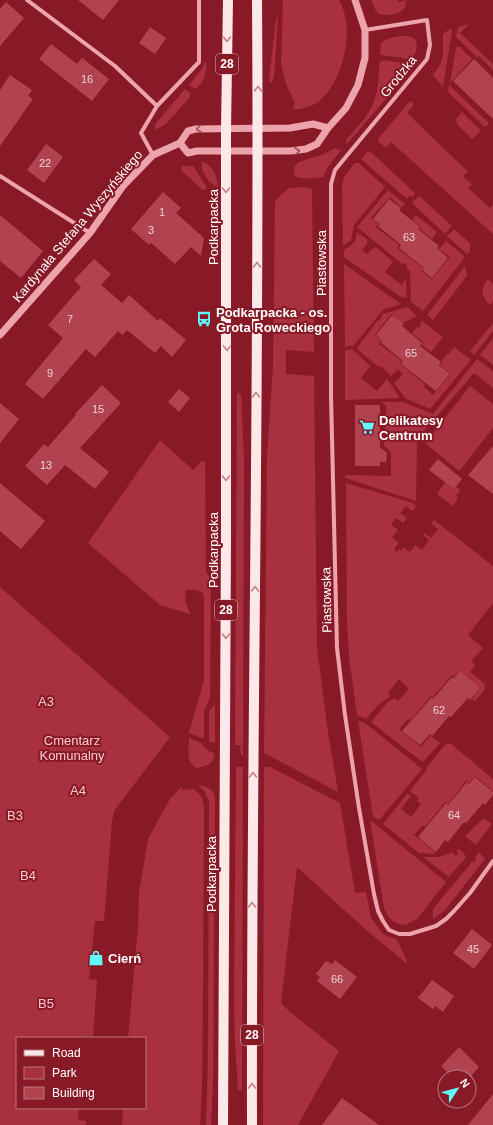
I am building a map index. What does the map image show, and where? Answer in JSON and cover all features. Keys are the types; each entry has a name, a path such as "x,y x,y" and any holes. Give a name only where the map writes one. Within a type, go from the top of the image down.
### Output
{"main road":[{"name":"Podkarpacka","path":"223,1125 226,129 228,0"},
{"name":"28","path":"252,1125 253,768 258,152 257,0"}],"street":[{"path":"27,0 115,66 157,106"},
{"path":"153,155 141,133 157,106 199,62 199,0"},
{"path":"180,143 188,153 197,151 290,152 306,150 317,144 328,128 346,108 358,85 365,58 365,30 355,0"},
{"name":"Grodzka","path":"363,138 427,59 430,45 427,20 365,30"},
{"path":"226,129 290,128 313,124 328,128"},
{"name":"Kardynała Stefana Wyszyńskiego","path":"0,335 90,233 123,186 153,155 180,143 188,131 207,128 226,129"},
{"name":"Piastowska","path":"363,138 335,170 331,184 331,389 337,648 345,715 359,808 378,911 390,930 399,934 410,934 436,926 446,919 470,893 493,861"},
{"path":"0,176 90,233"}],"green space":[{"path":"283,0 339,0 346,18 347,33 345,48 342,63 336,78 329,91 319,101 307,108 293,109 295,103 286,84 281,64"},
{"path":"371,0 397,0 399,2 406,0 406,3 402,11 382,15 376,11"},
{"path":"278,18 274,77 272,82 269,82 276,19"},
{"path":"469,24 460,33 493,64 493,70 456,37 458,27"},
{"path":"452,29 452,31 443,87 433,75 440,65 443,56 443,34"},
{"path":"407,36 414,38 417,46 412,58 408,59 382,55 380,53 381,43 387,39"},
{"path":"456,47 460,47 472,59 450,83"},
{"path":"384,60 409,64 413,67 347,144 346,140 361,123 373,105 378,87 380,62"},
{"path":"206,61 203,81 195,89 189,85 202,69"},
{"path":"449,85 489,123 485,127 448,92"},
{"path":"185,89 190,93 190,97 166,124 156,130 155,125 157,122"},
{"path":"410,101 413,103 413,106 407,113 468,171 463,177 472,184 468,188 490,208 493,205 493,234 391,142 386,148 379,142 378,139"},
{"path":"462,112 480,130 480,132 472,139 457,124 456,119"},
{"path":"335,148 341,150 327,168 323,177 305,178 295,176 294,167 299,162 324,154"},
{"path":"368,151 415,193 412,197 410,195 407,199 361,159"},
{"path":"202,161 214,171 217,178 218,187 208,180 202,169"},
{"path":"355,163 359,163 385,187 354,225 351,240 343,246 342,185 345,175"},
{"path":"182,166 193,166 206,186 206,189 202,190 182,171"},
{"path":"306,187 312,190 314,352 286,350 286,374 314,376 317,647 327,726 338,792 264,753 267,458 273,366 275,201 289,188"},
{"path":"388,190 405,204 402,208 390,197 371,218 379,224 376,227 399,245 397,248 423,268 421,271 432,279 450,257 439,249 446,241 465,257 423,311 411,302 410,271 406,268 408,266 404,263 402,264 357,227"},
{"path":"419,196 452,226 445,234 412,203"},
{"path":"416,215 437,232 432,239 412,220"},
{"path":"454,229 470,243 470,251 467,254 447,236"},
{"path":"357,232 367,239 367,244 362,250 367,254 376,247 393,262 385,272 401,285 406,279 407,299 401,297 344,257 344,250 355,242"},
{"path":"344,264 401,304 383,310 354,345 345,347"},
{"path":"465,266 467,275 433,320 427,315"},
{"path":"488,279 493,284 493,301 490,305 483,296 485,282"},
{"path":"406,306 417,316 403,323 391,314 375,335 381,341 379,344 402,361 400,364 425,384 424,387 433,395 451,374 440,365 443,362 441,361 454,347 471,360 430,409 405,398 394,383 403,374 398,369 391,376 381,366 379,367 357,348 378,320 379,321 381,319 380,317 383,314 404,308"},
{"path":"422,321 443,337 431,352 422,345 423,342 412,333 417,327 419,328"},
{"path":"493,323 493,331 474,355 470,351"},
{"path":"493,338 493,365 480,355"},
{"path":"352,349 370,366 361,378 377,391 387,379 400,398 345,400 345,351"},
{"path":"477,359 493,371 493,388 474,373 417,439 416,501 345,478 345,475 391,476 391,452 384,446 386,406 381,402 403,402 433,414"},
{"path":"470,386 493,404 493,428 459,471 425,443"},
{"path":"237,393 241,394 244,457 243,755 241,755 240,745 235,745"},
{"path":"160,440 193,470 202,461 205,462 206,572 211,579 210,697 204,711 204,737 202,738 189,733 204,680 203,593 197,590 186,590 185,600 190,614 160,605 88,543"},
{"path":"447,480 460,490 456,496 458,498 453,506 437,494"},
{"path":"346,483 413,503 416,506 412,511 406,506 400,513 407,518 403,523 396,518 391,525 398,530 392,537 399,543 394,549 397,552 399,549 401,551 403,547 410,552 415,545 422,550 429,540 423,535 424,533 431,538 438,529 431,524 434,520 493,566 493,603 468,635 483,648 471,661 475,665 470,672 485,684 484,691 475,701 472,699 480,688 459,671 454,677 452,675 433,697 431,696 410,721 408,719 399,729 421,747 430,736 440,743 424,761 421,761 371,722 386,704 394,698 398,701 409,689 399,679 388,693 391,696 379,704 366,719 357,715 349,657 347,623"},
{"name":"Cmentarz Komunalny","path":"0,587 170,737 114,811 104,921 95,921 89,979 97,980 93,1037 16,1037 16,1109 79,1109 78,1120 86,1121 86,1125 0,1125"},
{"path":"213,706 215,706 214,743 209,741 209,712"},
{"path":"358,721 365,723 422,769 379,820 373,816"},
{"path":"189,738 201,743 210,752 214,753 213,760 209,764 197,768 193,765 188,755"},
{"path":"450,743 493,779 493,791 475,776 469,783 466,781 448,804 445,802 425,827 423,825 414,835 435,852 434,854 419,853 383,824 407,794 411,796 401,809 411,817 421,804 417,801 419,798 410,791 445,745"},
{"path":"236,767 243,767 242,1090 238,1090 234,1002"},
{"path":"264,767 270,767 340,803 355,893 366,892 371,918 383,934 397,940 407,961 406,963 366,930 297,867 281,1003 339,1051 298,1125 263,1125"},
{"path":"198,785 208,788 215,796 213,1084 211,1125 206,1125 208,1055 209,802 205,792"},
{"path":"181,787 183,790 194,789 201,797 204,808 202,1090 200,1125 122,1125 123,1109 146,1109 146,1037 128,1037 138,926 139,893 148,839 170,799"},
{"path":"484,818 492,824 476,845 465,836"},
{"path":"370,820 446,882 417,919 405,925 394,922 384,908"},
{"path":"458,849 463,852 466,857 449,877 423,857 440,857 453,852 455,856 458,854"},
{"path":"479,852 485,859 445,910 433,919 433,909 472,862 474,863 476,859 475,857"}],"building":[{"path":"78,0 119,0 103,20"},
{"path":"6,2 24,18 0,46 0,9"},
{"path":"150,27 166,38 155,54 139,43"},
{"path":"51,44 77,64 82,58 109,79 92,101 39,59"},
{"path":"474,59 493,78 493,119 453,81"},
{"path":"10,75 32,90 28,96 33,99 0,146 0,90"},
{"path":"46,144 63,157 44,183 27,170"},
{"path":"163,192 181,208 176,213 204,238 201,256 191,247 175,264 151,243 149,245 131,229"},
{"path":"389,199 401,208 399,210 420,227 418,229 439,246 437,248 448,258 432,278 422,270 424,268 399,248 401,245 378,226 380,224 373,219"},
{"path":"0,215 43,251 21,278 0,261"},
{"path":"94,259 111,274 101,285 122,303 129,295 158,321 160,318 186,340 172,357 161,346 155,353 127,330 122,335 118,331 95,357 86,349 43,399 25,384 63,338 48,325 81,287 74,280"},
{"path":"392,315 404,324 402,326 422,343 420,346 441,362 439,365 450,374 436,391 401,364 403,361 381,343 382,341 376,335"},
{"path":"102,385 121,403 80,448 109,472 95,489 65,465 47,485 25,466 44,444 48,447 76,415 75,414"},
{"path":"179,389 190,398 179,412 168,402"},
{"path":"0,403 19,419 0,443"},
{"name":"Delikatesy Centrum","path":"355,405 380,405 380,447 387,453 386,462 380,462 380,466 355,466"},
{"path":"493,446 493,494 468,475"},
{"path":"438,459 462,479 454,489 429,470"},
{"path":"0,483 45,521 21,549 0,531"},
{"path":"460,671 480,688 470,700 468,698 451,717 449,716 432,736 430,734 420,745 402,731 432,697 433,699 452,677 454,678"},
{"path":"475,777 493,792 493,795 485,805 483,803 466,823 464,822 448,842 445,840 436,852 418,837 446,803 448,805 467,782 469,784"},
{"path":"472,929 492,945 474,969 453,953"},
{"path":"335,960 357,977 340,999 317,981 320,977 316,974 326,961 332,964"},
{"path":"432,980 454,996 443,1012 435,1006 433,1009 418,998"},
{"path":"459,1047 479,1067 477,1069 444,1069 441,1066"},
{"path":"493,1094 493,1125 468,1125"},
{"path":"342,1098 379,1125 322,1125"}],"place":[{"name":"Podkarpacka - os. Grota Roweckiego","path":"204,319"},
{"name":"Delikatesy Centrum","path":"367,427"},
{"name":"Cierń","path":"96,958"}],"park label":[{"name":"A3","path":"46,701"},
{"name":"A4","path":"78,790"},
{"name":"B3","path":"15,815"},
{"name":"B4","path":"28,875"},
{"name":"B5","path":"46,1003"}]}
